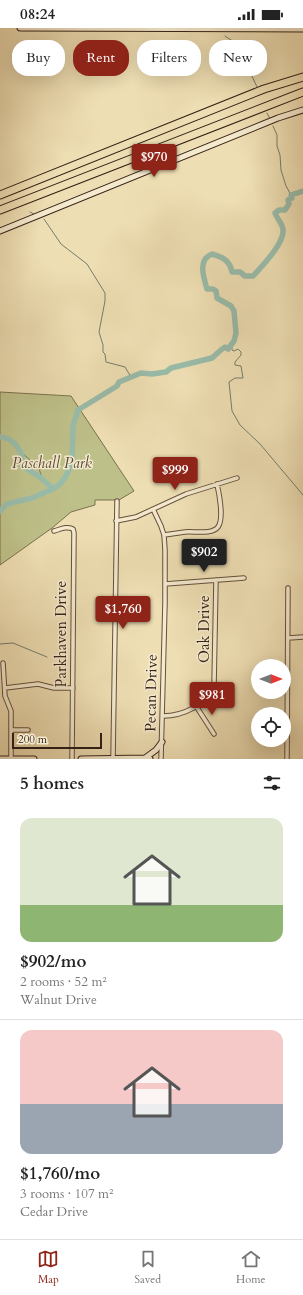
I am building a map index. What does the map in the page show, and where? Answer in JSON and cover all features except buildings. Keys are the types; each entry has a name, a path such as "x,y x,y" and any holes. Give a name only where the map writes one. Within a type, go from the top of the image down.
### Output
{"highway":[{"path":"0,195 264,89 303,75"},
{"path":"0,210 303,92"}],"street":[{"path":"20,28 303,29"},
{"path":"0,231 271,121 303,110"},
{"path":"116,521 136,517 186,494 237,478"},
{"path":"164,535 216,529 220,524 217,484"},
{"path":"113,758 117,501"},
{"name":"Pecan Drive","path":"154,509 160,520 164,535 165,584 161,759"},
{"name":"Parkhaven Drive","path":"54,531 69,528 73,529 74,533 72,759"},
{"path":"165,584 244,578"},
{"name":"Oak Drive","path":"163,716 174,716 196,706 212,691 214,686 216,580"},
{"path":"287,759 288,588"},
{"path":"288,638 303,638"},
{"path":"2,663 5,696 11,711 11,759"},
{"path":"5,688 38,684 54,688 73,688"},
{"path":"196,706 214,734"},
{"path":"11,730 28,730"},
{"path":"81,759 147,758 162,742"},
{"path":"0,759 34,759"}],"green space":[{"name":"Paschall Park","path":"0,392 71,396 134,491 119,500 95,500 95,505 71,512 52,528 0,565"}],"waterway":[{"path":"225,36 246,50 251,59 251,74 257,87"},
{"path":"267,113 270,119"},
{"path":"273,126 277,135 277,146 280,155 281,170 286,186 291,195"},
{"path":"0,511 7,504 32,498 53,489 60,484 66,476 72,462 73,426 78,410 117,386 119,382 141,373 152,374 166,372 171,368 212,358 225,347 228,349 234,341 236,333 234,311 231,306 217,298 216,291 213,289 207,289 204,280 204,260 212,254 216,255 228,262 232,272 240,272 245,276 253,276 267,261 280,242 283,228 275,213 279,210 285,210 289,204 288,200 292,198 291,195 303,191"},
{"path":"30,212 34,214"},
{"path":"44,219 61,244 87,264 105,293 105,301 99,332 106,362 125,367 131,377"},
{"path":"232,344 232,350 234,351 238,349 241,352 241,355 235,362 235,365 241,366 243,378 235,378 229,382 232,411 240,425 260,444 303,495"},
{"path":"0,437 8,439 14,443 22,456 22,466 40,477 53,489"},
{"path":"21,452 39,468 42,479"},
{"path":"0,644 13,643 47,657"}]}
